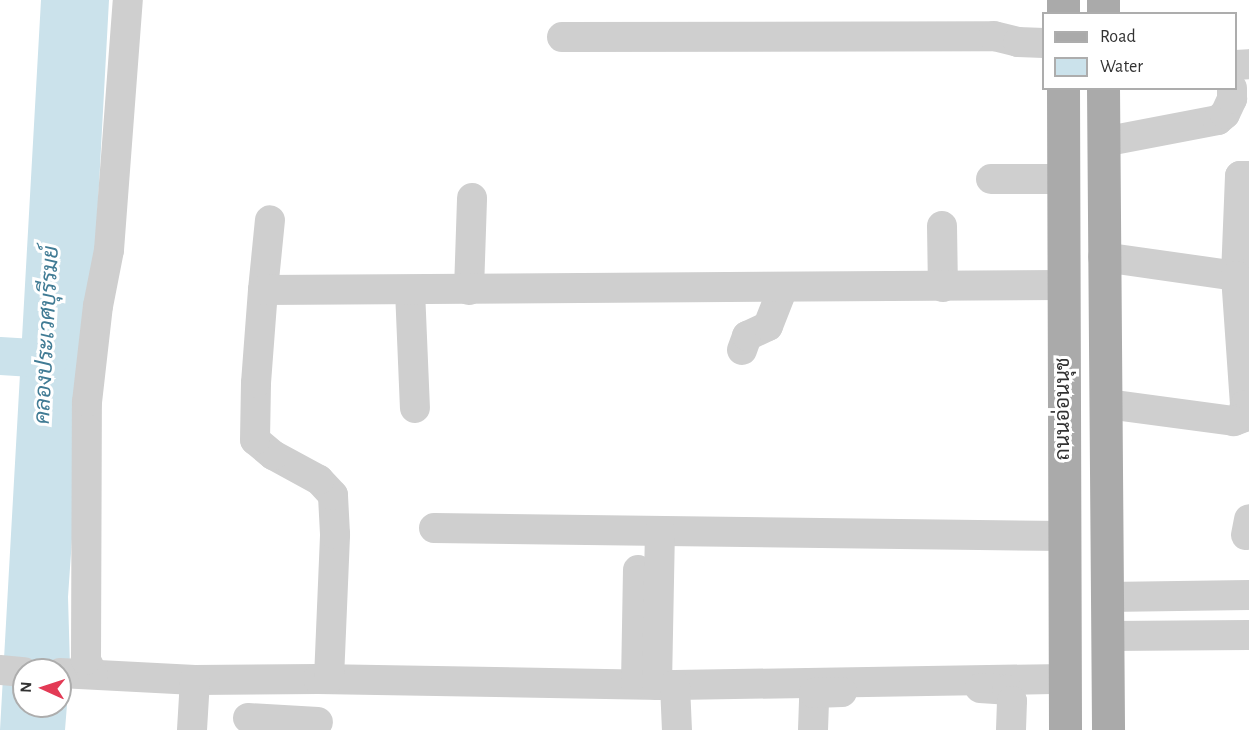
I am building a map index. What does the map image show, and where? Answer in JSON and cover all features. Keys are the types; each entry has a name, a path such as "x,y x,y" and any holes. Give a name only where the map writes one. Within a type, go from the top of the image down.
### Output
{"main road":[{"name":"ถนนอ่อนนุช","path":"1063,90 1061,179 1065,730"},
{"name":"ถนนอ่อนนุช","path":"1103,90 1108,730"},
{"path":"1064,600 1107,597"},
{"path":"1063,638 1108,636"}],"street":[{"path":"128,0 109,250 98,306 87,402 86,660 79,674 195,680 323,679 656,684 1065,679"},
{"path":"562,37 994,36 1018,42 1042,43"},
{"path":"1103,142 1218,120 1225,114 1232,99 1232,90"},
{"path":"1106,405 1234,421 1245,419 1240,176 1249,176"},
{"path":"991,179 1061,179"},
{"path":"470,290 472,198"},
{"path":"248,718 284,725 318,726 335,534 333,495 319,480 273,455 255,440 255,393 270,220"},
{"path":"942,226 943,287"},
{"path":"1103,257 1242,275"},
{"path":"263,290 1062,285"},
{"path":"742,350 747,336 768,326 783,288"},
{"path":"410,290 415,408"},
{"path":"434,528 1064,536"},
{"path":"649,531 656,684 677,730"},
{"path":"1107,597 1249,595"},
{"path":"1108,636 1249,635"},
{"path":"192,730 195,680"},
{"path":"813,730 814,693 999,688 1008,690 1012,701 1011,730"}],"water":[{"name":"คลองประเวศบุรีรมย์","path":"41,0 109,0 91,333 83,379 68,597 70,658 12,658 12,718 66,718 65,730 0,730"}],"waterway":[{"name":"คลองประเวศบุรีรมย์","path":"0,356 49,359"}]}
